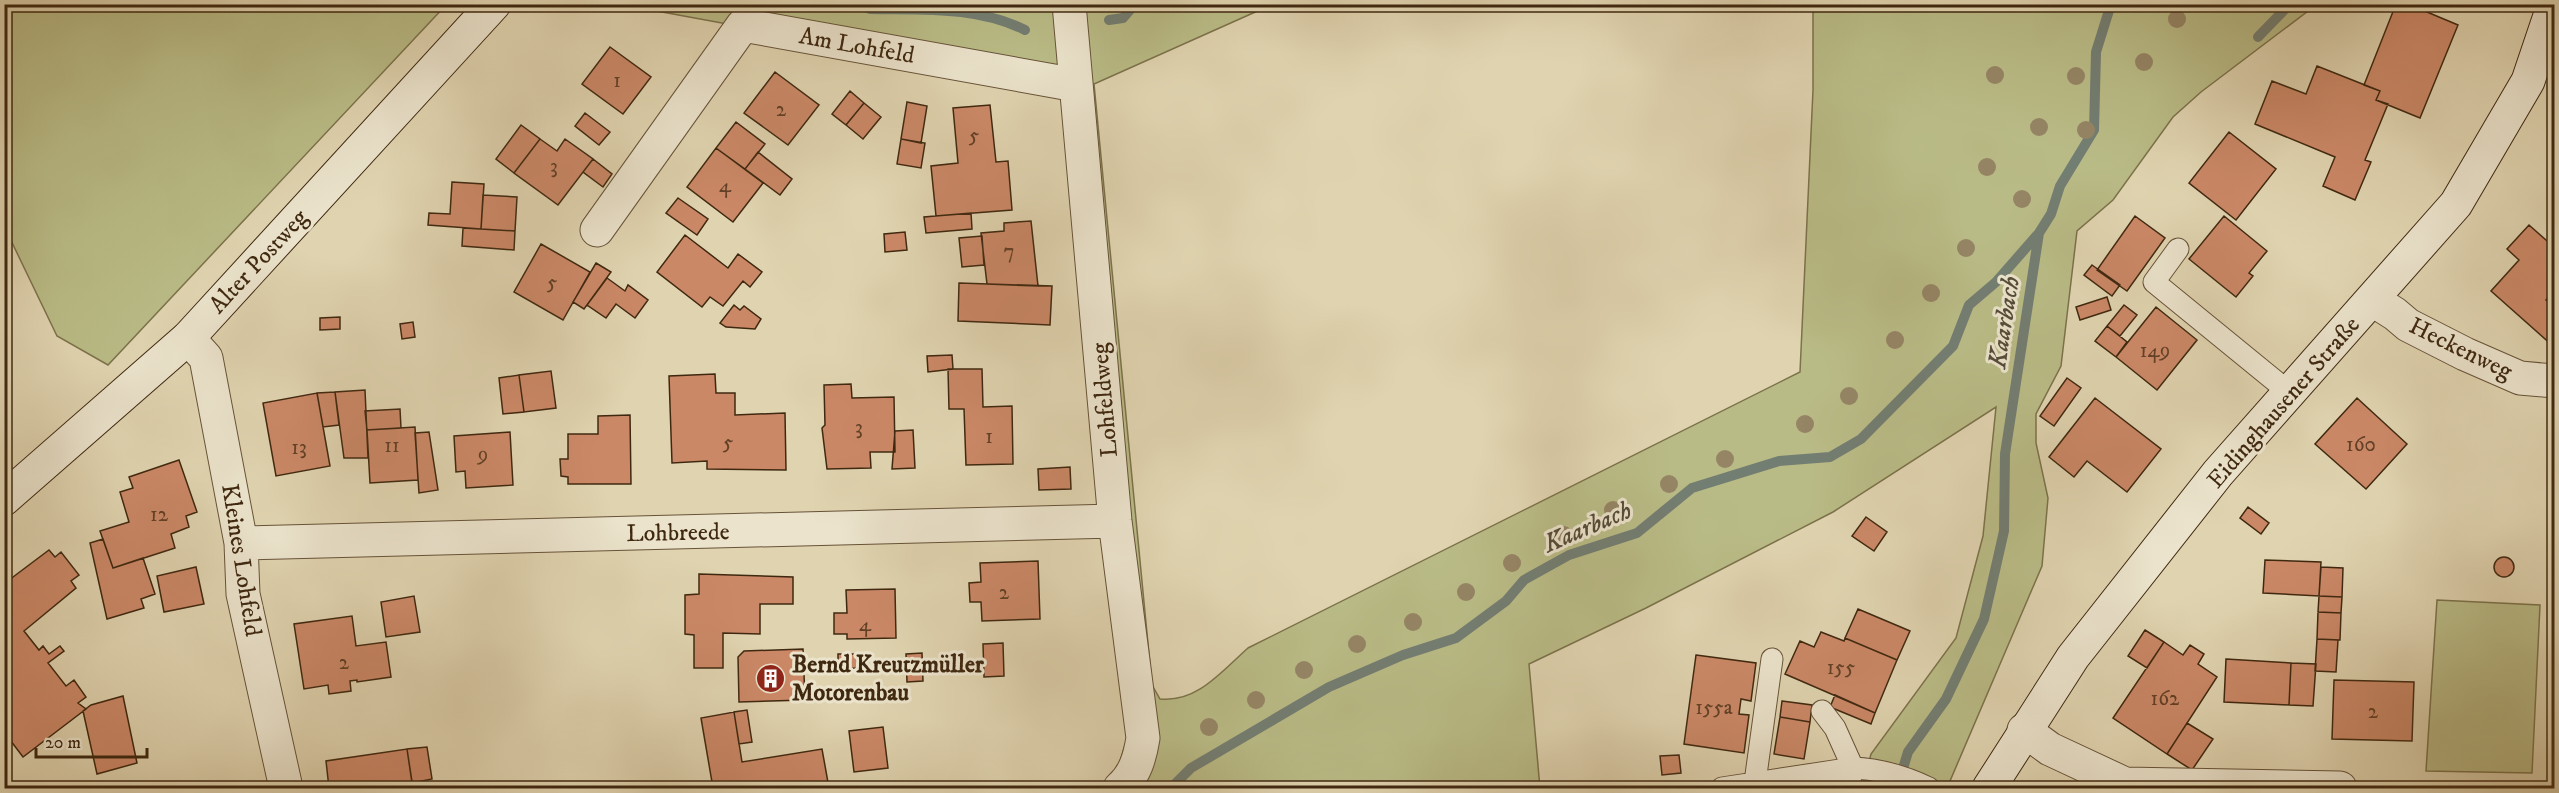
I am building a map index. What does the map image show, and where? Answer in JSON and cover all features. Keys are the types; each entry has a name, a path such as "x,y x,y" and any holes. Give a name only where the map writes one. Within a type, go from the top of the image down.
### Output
{"street":[{"name":"Alter Postweg","path":"4,499 188,338 494,4"},
{"name":"Lohfeldweg","path":"1069,4 1114,521 1143,738 1139,759 1128,781 1120,789"},
{"name":"Eidinghausener Straße","path":"1989,789 2024,730 2080,648 2218,473 2456,204 2528,81 2554,4"},
{"name":"Am Lohfeld","path":"597,230 742,25 1076,85"},
{"name":"Heckenweg","path":"2373,300 2396,314 2408,325 2465,354 2520,378 2554,381"},
{"name":"Kleines Lohfeld","path":"188,338 206,358 241,543 243,594 286,789"},
{"name":"Lohbreede","path":"241,543 1114,521"},
{"path":"2024,730 2060,754 2125,784 2340,789"}],"lane":[{"path":"2178,249 2154,282 2290,393"},
{"path":"1755,782 1772,658"},
{"path":"1822,711 1861,768"},
{"path":"1848,789 1861,768"},
{"path":"1722,789 1755,782 1861,768 1921,785"}],"green space":[{"path":"5,4 446,5 108,365 57,336 5,228"},
{"path":"624,5 1271,5 1094,84 1152,685 1160,699 1173,699 1186,696 1208,684 1248,648 1800,372 1813,90 1813,5 2316,5 2201,92 2173,117 2113,200 2077,231 2061,366 2036,414 2036,443 2048,498 2042,566 1947,788 1862,788 1871,754 1956,638 1983,536 1996,407 1833,512 1646,608 1529,664 1540,788 1100,788 1117,771 1128,735 1060,85"},
{"path":"2437,600 2540,605 2532,773 2426,771"}],"building":[{"path":"2396,4 2408,4 2458,25 2420,118 2376,100 2380,91 2364,85"},
{"path":"610,47 651,77 623,114 582,84"},
{"path":"2317,66 2380,91 2376,100 2388,104 2365,160 2371,162 2355,200 2323,186 2335,157 2255,124 2272,81 2306,94"},
{"path":"775,72 819,105 788,145 744,113"},
{"path":"850,91 864,103 846,125 832,114"},
{"path":"907,102 927,106 921,143 901,139"},
{"path":"864,103 881,117 863,139 846,125"},
{"path":"990,105 996,162 1008,161 1012,210 936,216 931,166 958,163 953,108"},
{"path":"585,113 610,132 599,145 575,126"},
{"path":"736,122 765,144 745,169 716,148"},
{"path":"521,125 540,139 514,173 496,159"},
{"path":"2229,132 2276,169 2236,220 2189,183"},
{"path":"540,139 557,151 565,139 593,159 558,205 514,173"},
{"path":"901,139 925,143 921,168 897,164"},
{"path":"716,148 763,183 733,222 687,187"},
{"path":"758,152 792,179 780,195 745,169"},
{"path":"593,159 612,174 603,187 583,172"},
{"path":"452,182 484,184 481,229 428,225 429,213 450,214"},
{"path":"483,195 517,197 515,231 481,229"},
{"path":"678,198 708,219 697,235 666,213"},
{"path":"971,213 972,229 926,233 924,217"},
{"path":"2135,216 2165,238 2127,291 2097,270"},
{"path":"2224,216 2267,251 2249,273 2253,276 2236,297 2189,259"},
{"path":"1031,221 1038,286 987,284 981,233 1004,231 1004,223"},
{"path":"2529,225 2554,247 2554,291 2546,300 2554,307 2553,346 2491,291 2519,260 2507,249"},
{"path":"463,228 515,231 514,250 462,246"},
{"path":"905,232 907,250 885,252 884,234"},
{"path":"685,235 728,268 738,254 762,272 750,287 743,281 723,306 710,297 702,307 657,272"},
{"path":"982,236 984,265 962,267 959,238"},
{"path":"541,244 590,272 563,320 514,292"},
{"path":"596,263 611,272 584,309 573,302"},
{"path":"2092,265 2120,285 2112,296 2084,275"},
{"path":"607,278 625,291 628,285 648,300 635,318 616,304 606,318 587,305"},
{"path":"959,283 1052,286 1050,325 958,321"},
{"path":"2107,297 2111,310 2080,320 2076,307"},
{"path":"734,305 740,310 744,306 761,319 755,329 726,327 720,323"},
{"path":"2124,305 2137,315 2120,336 2107,326"},
{"path":"2156,307 2197,340 2157,390 2116,357"},
{"path":"340,317 340,329 320,330 320,318"},
{"path":"413,322 415,337 402,339 400,324"},
{"path":"2107,326 2127,342 2116,357 2095,341"},
{"path":"952,355 953,369 928,372 927,356"},
{"path":"948,369 982,369 983,407 1012,406 1013,464 966,465 964,409 949,409"},
{"path":"551,371 556,408 524,412 519,375"},
{"path":"715,374 716,393 735,393 735,415 785,413 786,470 707,469 707,461 672,463 669,376"},
{"path":"519,375 524,412 503,414 499,378"},
{"path":"2067,378 2081,388 2054,426 2040,416"},
{"path":"851,384 852,398 894,397 895,452 870,452 871,468 827,469 822,428 825,425 824,385"},
{"path":"365,390 368,458 344,458 335,392"},
{"path":"335,392 339,425 323,427 317,393"},
{"path":"317,393 330,466 276,476 263,403"},
{"path":"2095,398 2161,449 2127,492 2087,461 2074,477 2049,457"},
{"path":"2357,398 2407,444 2366,489 2315,444"},
{"path":"400,409 401,428 367,430 365,411"},
{"path":"630,415 631,484 568,484 568,477 561,476 560,459 568,459 568,434 598,434 598,416"},
{"path":"415,427 418,480 370,483 367,430"},
{"path":"913,430 915,468 892,469 895,431"},
{"path":"429,432 438,490 419,493 415,433"},
{"path":"510,432 513,485 466,488 465,471 456,472 454,436"},
{"path":"179,460 197,512 186,516 189,527 171,534 175,548 113,568 100,531 129,522 120,492 133,488 129,477"},
{"path":"1070,467 1071,489 1039,490 1038,469"},
{"path":"2248,507 2269,523 2261,534 2240,518"},
{"path":"1866,517 1887,532 1874,551 1852,536"},
{"path":"103,539 113,568 143,558 155,594 141,599 144,608 107,619 90,543"},
{"path":"49,550 55,557 61,552 79,575 71,581 76,588 24,631 39,650 43,646 49,654 60,646 64,651 48,663 66,686 74,680 86,697 78,703 86,709 23,757 4,732 4,579 9,580"},
{"path":"2504,557 2511,560 2514,567 2511,574 2504,577 2497,574 2494,567 2497,560"},
{"path":"2265,560 2321,562 2319,596 2263,593"},
{"path":"1038,561 1040,619 982,621 981,602 970,602 969,583 981,582 980,563"},
{"path":"196,567 204,604 164,612 157,576"},
{"path":"2321,567 2343,568 2342,597 2319,596"},
{"path":"699,574 793,577 793,604 760,604 760,634 723,633 723,668 694,668 694,635 685,634 685,595 699,594"},
{"path":"895,589 896,638 847,639 847,634 834,634 834,613 847,613 846,590"},
{"path":"414,596 420,632 386,637 381,602"},
{"path":"2319,596 2342,597 2341,613 2318,612"},
{"path":"1858,609 1910,631 1897,660 1845,638"},
{"path":"2552,611 2554,611 2554,628 2551,628"},
{"path":"2318,612 2341,613 2340,640 2317,639"},
{"path":"352,616 356,646 386,642 391,677 350,681 351,691 329,694 328,685 304,689 294,624"},
{"path":"2145,630 2164,642 2147,668 2128,656"},
{"path":"1821,632 1844,641 1845,638 1897,660 1875,713 1785,674 1800,641 1814,647"},
{"path":"2317,639 2338,640 2336,672 2315,671"},
{"path":"2164,642 2183,655 2190,645 2204,654 2198,664 2217,677 2167,754 2113,718"},
{"path":"1003,643 1004,676 984,677 983,644"},
{"name":"Bernd Kreutzmüller Motorenbau","path":"803,649 805,700 739,702 738,657 744,651"},
{"path":"922,653 923,681 907,682 906,654"},
{"path":"838,654 857,654 857,668 838,669"},
{"path":"1696,655 1756,663 1751,701 1741,699 1739,714 1749,715 1744,753 1684,744"},
{"path":"2226,659 2291,663 2289,705 2224,702"},
{"path":"2291,663 2316,664 2313,706 2289,705"},
{"path":"2334,680 2414,682 2412,741 2332,739"},
{"path":"1835,695 1875,713 1871,724 1830,707"},
{"path":"123,696 137,763 97,774 83,711 91,705"},
{"path":"1782,701 1812,705 1810,722 1780,717"},
{"path":"747,710 752,742 739,744 734,712"},
{"path":"734,712 742,762 822,749 829,788 713,788 701,718"},
{"path":"2550,714 2554,714 2554,745 2549,745"},
{"path":"1780,717 1810,722 1804,759 1774,754"},
{"path":"2187,723 2213,739 2192,770 2167,754"},
{"path":"883,727 888,768 854,772 849,731"},
{"path":"427,747 432,779 412,783 407,749"},
{"path":"407,749 413,788 329,788 326,761"},
{"path":"1679,755 1681,773 1662,775 1660,756"}],"waterway":[{"path":"859,4 870,9 969,13 1007,22 1025,30"},
{"path":"1109,20 1123,18 1135,4"},
{"name":"Kaarbach","path":"1897,788 1908,752 1946,699 1984,619 2004,531 2005,454 2039,233 2051,214 2060,186 2094,130 2096,52 2111,4"},
{"name":"Kaarbach","path":"2258,37 2290,4"},
{"name":"Kaarbach","path":"1171,788 1191,768 1329,687 1403,655 1456,638 1506,601 1524,580 1569,555 1637,533 1692,488 1779,461 1830,457 1861,439 1953,346 1969,305 1996,282 2039,233"}],"place":[{"name":"Bernd Kreutzmüller Motorenbau","path":"771,678"}]}
